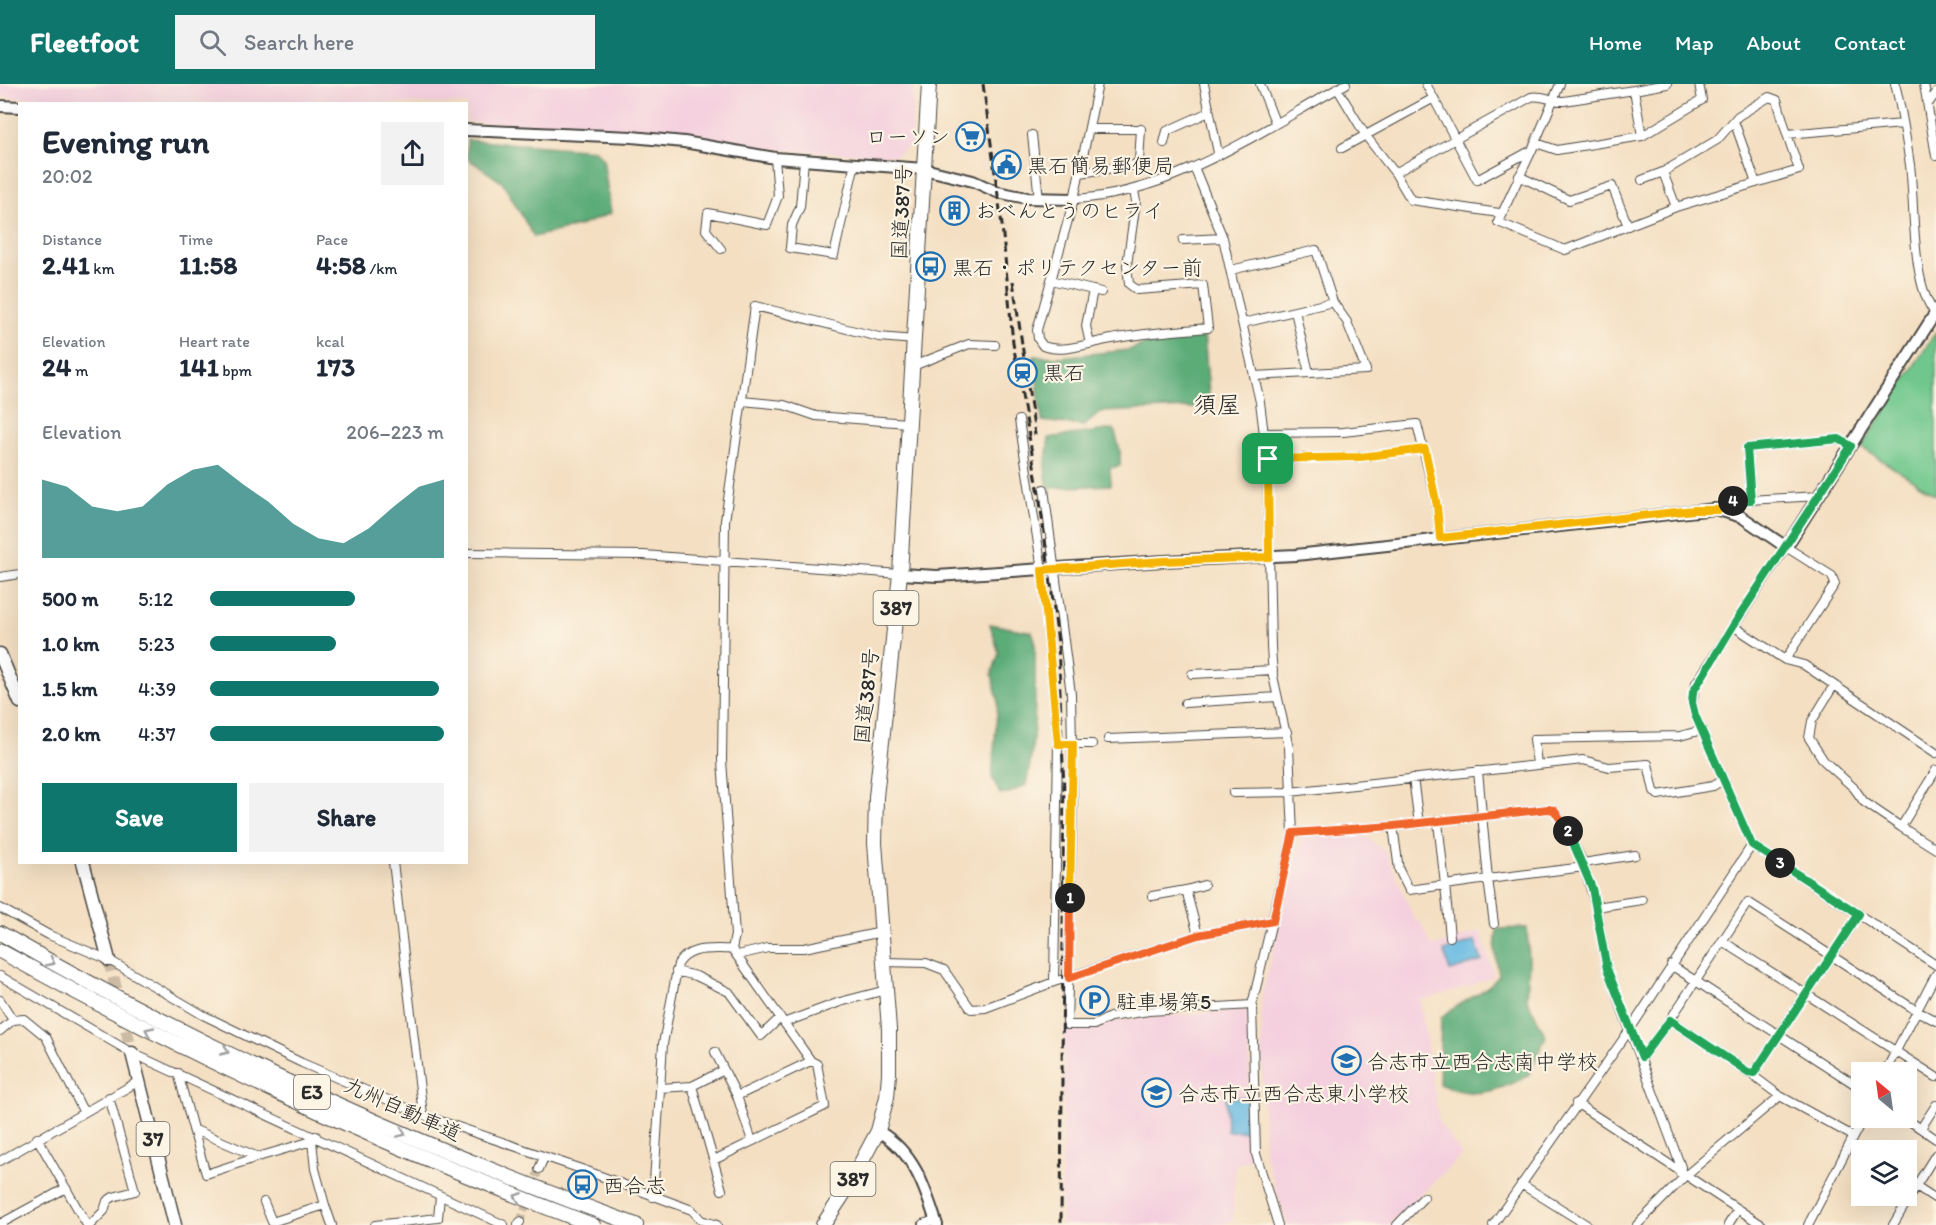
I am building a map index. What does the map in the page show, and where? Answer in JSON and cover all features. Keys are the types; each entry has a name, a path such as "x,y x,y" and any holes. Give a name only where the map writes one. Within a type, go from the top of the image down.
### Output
{"highway":[{"name":"国道387号","path":"878,1131 887,1097 889,1074 885,962 875,843 876,797 900,574 929,84"},
{"name":"九州自動車道","path":"0,933 113,995 336,1103 529,1185 636,1225"},
{"name":"九州自動車道","path":"0,951 127,1020 372,1136 472,1179 593,1225"},
{"name":"387","path":"823,1225 848,1187 878,1131"}],"main road":[{"path":"0,654 18,697"},
{"path":"84,864 108,960"},
{"name":"37","path":"132,1053 175,1225"}],"street":[{"path":"1098,84 1074,199 1037,330 1038,339 1047,348 1208,328 1203,285 1137,290 1129,284 1127,265 1136,201 1134,191"},
{"path":"1204,84 1218,153"},
{"path":"1260,84 1275,122"},
{"path":"468,130 632,136 684,141 776,158 924,169 973,182 998,192 1039,199 1074,199 1134,191 1194,167 1346,84"},
{"path":"1426,84 1478,180 1532,150"},
{"path":"1560,84 1536,143 1499,213 1498,222 1565,250 1676,207 1799,171 1777,100 1769,98 1738,116 1717,141 1663,172 1642,180"},
{"path":"1395,173 1531,97 1537,96 1554,102 1667,84"},
{"path":"1536,143 1557,150 1642,136 1702,100 1699,84"},
{"path":"1895,84 1910,166 1920,274 1925,298 1936,312 1733,626 1693,692 1692,703 1752,845 1936,965"},
{"path":"1924,84 1936,156"},
{"path":"1337,88 1366,136 1395,173 1411,200 1417,203 1499,213"},
{"path":"1634,90 1642,136"},
{"path":"1928,105 1936,93"},
{"path":"1342,148 1434,99"},
{"path":"0,106 18,107"},
{"path":"1164,143 1167,130 1209,112"},
{"path":"1734,121 1756,183"},
{"path":"1787,134 1903,124"},
{"path":"1080,173 1134,165 1139,161 1141,129 1089,129"},
{"path":"1032,135 1039,199"},
{"path":"721,249 706,230 708,213 767,225 778,196 776,158"},
{"path":"804,160 800,207 792,225 789,248 834,255 855,163"},
{"path":"1194,167 1223,238 1232,270 1265,433 1268,459 1273,670 1277,697 1287,732 1293,833 1252,1005 1256,1154 1278,1225"},
{"path":"1663,172 1676,207"},
{"path":"1519,176 1569,200 1612,186 1628,226"},
{"path":"1183,240 1223,238"},
{"path":"1232,270 1316,250 1333,302 1347,322 1366,370 1254,376"},
{"path":"1051,280 1097,291 1086,326 1090,344"},
{"path":"1244,323 1333,302"},
{"path":"714,1160 825,1106 817,1064 811,1061 735,952 722,761 725,521 755,306 879,337 915,340"},
{"path":"1295,311 1309,373"},
{"path":"913,366 969,344 995,345"},
{"path":"742,401 784,405 816,416 908,423"},
{"path":"1018,420 1042,570 1058,744 1054,982"},
{"path":"1265,433 1343,432 1417,424 1425,449 1437,506 1440,538"},
{"path":"1751,500 1747,448 1839,439 1851,446"},
{"path":"1268,459 1360,457 1425,449"},
{"path":"1044,489 1071,694 1073,744 1067,1025 1094,1025 1110,1017 1149,1011 1252,1005"},
{"path":"1719,510 1731,501 1819,496"},
{"path":"468,553 643,555 937,576 1055,570 1163,561 1269,557 1694,510 1719,510 1742,517 1832,576 1835,584 1785,660"},
{"path":"0,577 18,574"},
{"path":"1733,626 1785,660 1804,665 1936,753"},
{"path":"1192,674 1273,670"},
{"path":"1834,685 1812,721 1809,738 1824,761 1854,788 1863,802 1936,849"},
{"path":"1185,703 1277,697"},
{"path":"1537,764 1534,739 1680,736 1702,730"},
{"path":"1107,739 1287,732"},
{"path":"1058,744 1092,744"},
{"path":"1233,793 1290,792 1583,760 1609,767 1648,764 1653,791 1658,795 1713,786 1723,780"},
{"path":"1901,827 1936,770"},
{"path":"1478,771 1494,924"},
{"path":"1413,778 1419,824"},
{"path":"1293,833 1419,824 1554,810 1564,824 1584,865 1596,907 1607,969 1642,1057 1683,1174"},
{"path":"1438,822 1450,937"},
{"path":"1393,826 1399,870 1409,890 1584,865 1635,855"},
{"path":"1493,1225 1576,1103 1631,1028 1752,845"},
{"path":"393,864 423,1115"},
{"path":"1152,896 1204,885"},
{"path":"1186,890 1198,935"},
{"path":"1596,907 1642,900"},
{"path":"1642,1057 1670,1020 1748,902 1936,1021"},
{"path":"0,908 49,935 108,960 203,1015 302,1063 423,1115 692,1210 701,1220 717,1225"},
{"path":"1754,1073 1859,914"},
{"path":"885,962 926,963 944,970 971,1009 985,1008 1054,982 1198,935 1273,921"},
{"path":"653,1197 665,1018 676,971 683,957 694,950 735,952 768,948 804,948 882,932"},
{"path":"1722,941 1936,1077"},
{"path":"1671,965 1851,1082"},
{"path":"676,971 696,976 729,992 761,1036 783,1020 886,990"},
{"path":"1890,1062 1936,974"},
{"path":"0,976 132,1053 504,1225"},
{"path":"0,1000 13,1020"},
{"path":"0,1032 13,1020 24,1019 46,1037 83,1111"},
{"path":"1670,1020 1748,1072 1754,1073"},
{"path":"715,1052 737,1096 752,1141"},
{"path":"737,1096 811,1061"},
{"path":"660,1088 692,1086 724,1070"},
{"path":"178,1073 206,1174 314,1139"},
{"path":"1754,1073 1756,1078 1780,1096 1854,1136"},
{"path":"0,1161 83,1111 139,1081"},
{"path":"692,1086 722,1190"},
{"path":"1637,1225 1683,1174 1780,1096"},
{"path":"37,1138 89,1225 112,1197 135,1191 110,1097"},
{"path":"1576,1103 1762,1225"},
{"path":"1920,1128 1936,1105"},
{"path":"1917,1126 1936,1139"},
{"path":"1808,1225 1858,1128"},
{"path":"193,1130 258,1157"},
{"path":"878,1131 907,1153 916,1169 936,1222 923,1224"},
{"path":"314,1139 315,1169 332,1225"},
{"path":"1917,1184 1936,1154"},
{"path":"539,1169 544,1157"},
{"path":"1521,1184 1587,1225"},
{"path":"1917,1187 1936,1199"},
{"path":"0,1224 66,1188"},
{"path":"375,1225 438,1222 440,1196"},
{"path":"1397,1225 1424,1197"},
{"path":"264,1202 272,1222 326,1205"},
{"path":"1893,1225 1904,1206"},
{"path":"1728,1225 1738,1209"}],"shaded area":[{"path":"0,84 914,84 911,145 895,156 768,149 687,135 468,122 468,102 102,102 0,97"},
{"name":"合志市立西合志南中学校","path":"1359,832 1385,851 1416,922 1420,921 1432,947 1481,931 1494,976 1457,991 1420,1000 1439,1122 1462,1155 1389,1225 1287,1225 1264,1152 1261,999 1302,836"},
{"name":"合志市立西合志東小学校","path":"1248,1009 1253,1157 1235,1165 1233,1220 1225,1225 1061,1225 1064,1027 1096,1028 1111,1021"}],"green space":[{"path":"468,140 595,150 603,159 611,213 582,225 534,237 503,183 468,159"},
{"path":"1936,332 1936,495 1861,447"},
{"path":"1204,333 1210,407 1101,412 1084,426 1042,421 1034,356 1060,357 1129,350 1150,342"},
{"path":"1114,429 1120,450 1120,466 1110,468 1111,485 1048,488 1045,468 1049,438"},
{"path":"990,624 1032,632 1035,640 1034,731 1026,785 1009,793 1000,794 992,777 998,700 992,674 999,653"},
{"path":"1527,928 1529,961 1527,1000 1546,1036 1528,1076 1505,1087 1474,1093 1439,1084 1441,1018 1485,989 1499,976 1495,950 1497,929"}],"water":[{"path":"1475,941 1482,961 1450,971 1444,951"},
{"path":"1247,1097 1248,1131 1227,1131 1226,1098"}],"tunnel":[{"path":"109,960 132,1053"},
{"path":"520,1222 539,1169"}],"railway":[{"path":"983,84 1002,225 1013,343 1039,494 1058,643 1064,789 1061,1225"},
{"path":"1013,281 1035,435"}],"place":[{"name":"ローソン","path":"971,136"},
{"name":"黒石簡易郵便局","path":"1006,165"},
{"name":"おべんとうのヒライ","path":"954,210"},
{"name":"黒石・ポリテクセンター前","path":"931,267"},
{"name":"黒石","path":"1022,372"},
{"name":"駐車場第5","path":"1095,1001"},
{"name":"合志市立西合志南中学校","path":"1346,1061"},
{"name":"合志市立西合志東小学校","path":"1157,1093"},
{"name":"西合志","path":"582,1185"}],"district":[{"name":"須屋","path":"1217,404"}],"route":[{"path":"1839,439 1851,446 1696,683 1693,692 1692,703 1695,715 1752,845 1859,914 1754,1073 1748,1072 1670,1020 1642,1057 1607,969 1592,888 1583,863 1564,824 1554,810 1548,809 1393,826 1293,833 1273,921 1198,935 1069,978 1073,744 1058,744 1042,570 1212,558 1269,557 1268,459 1360,457 1425,449 1437,506 1440,538 1694,510 1719,510 1731,501 1751,500 1747,448 1839,439"}]}
